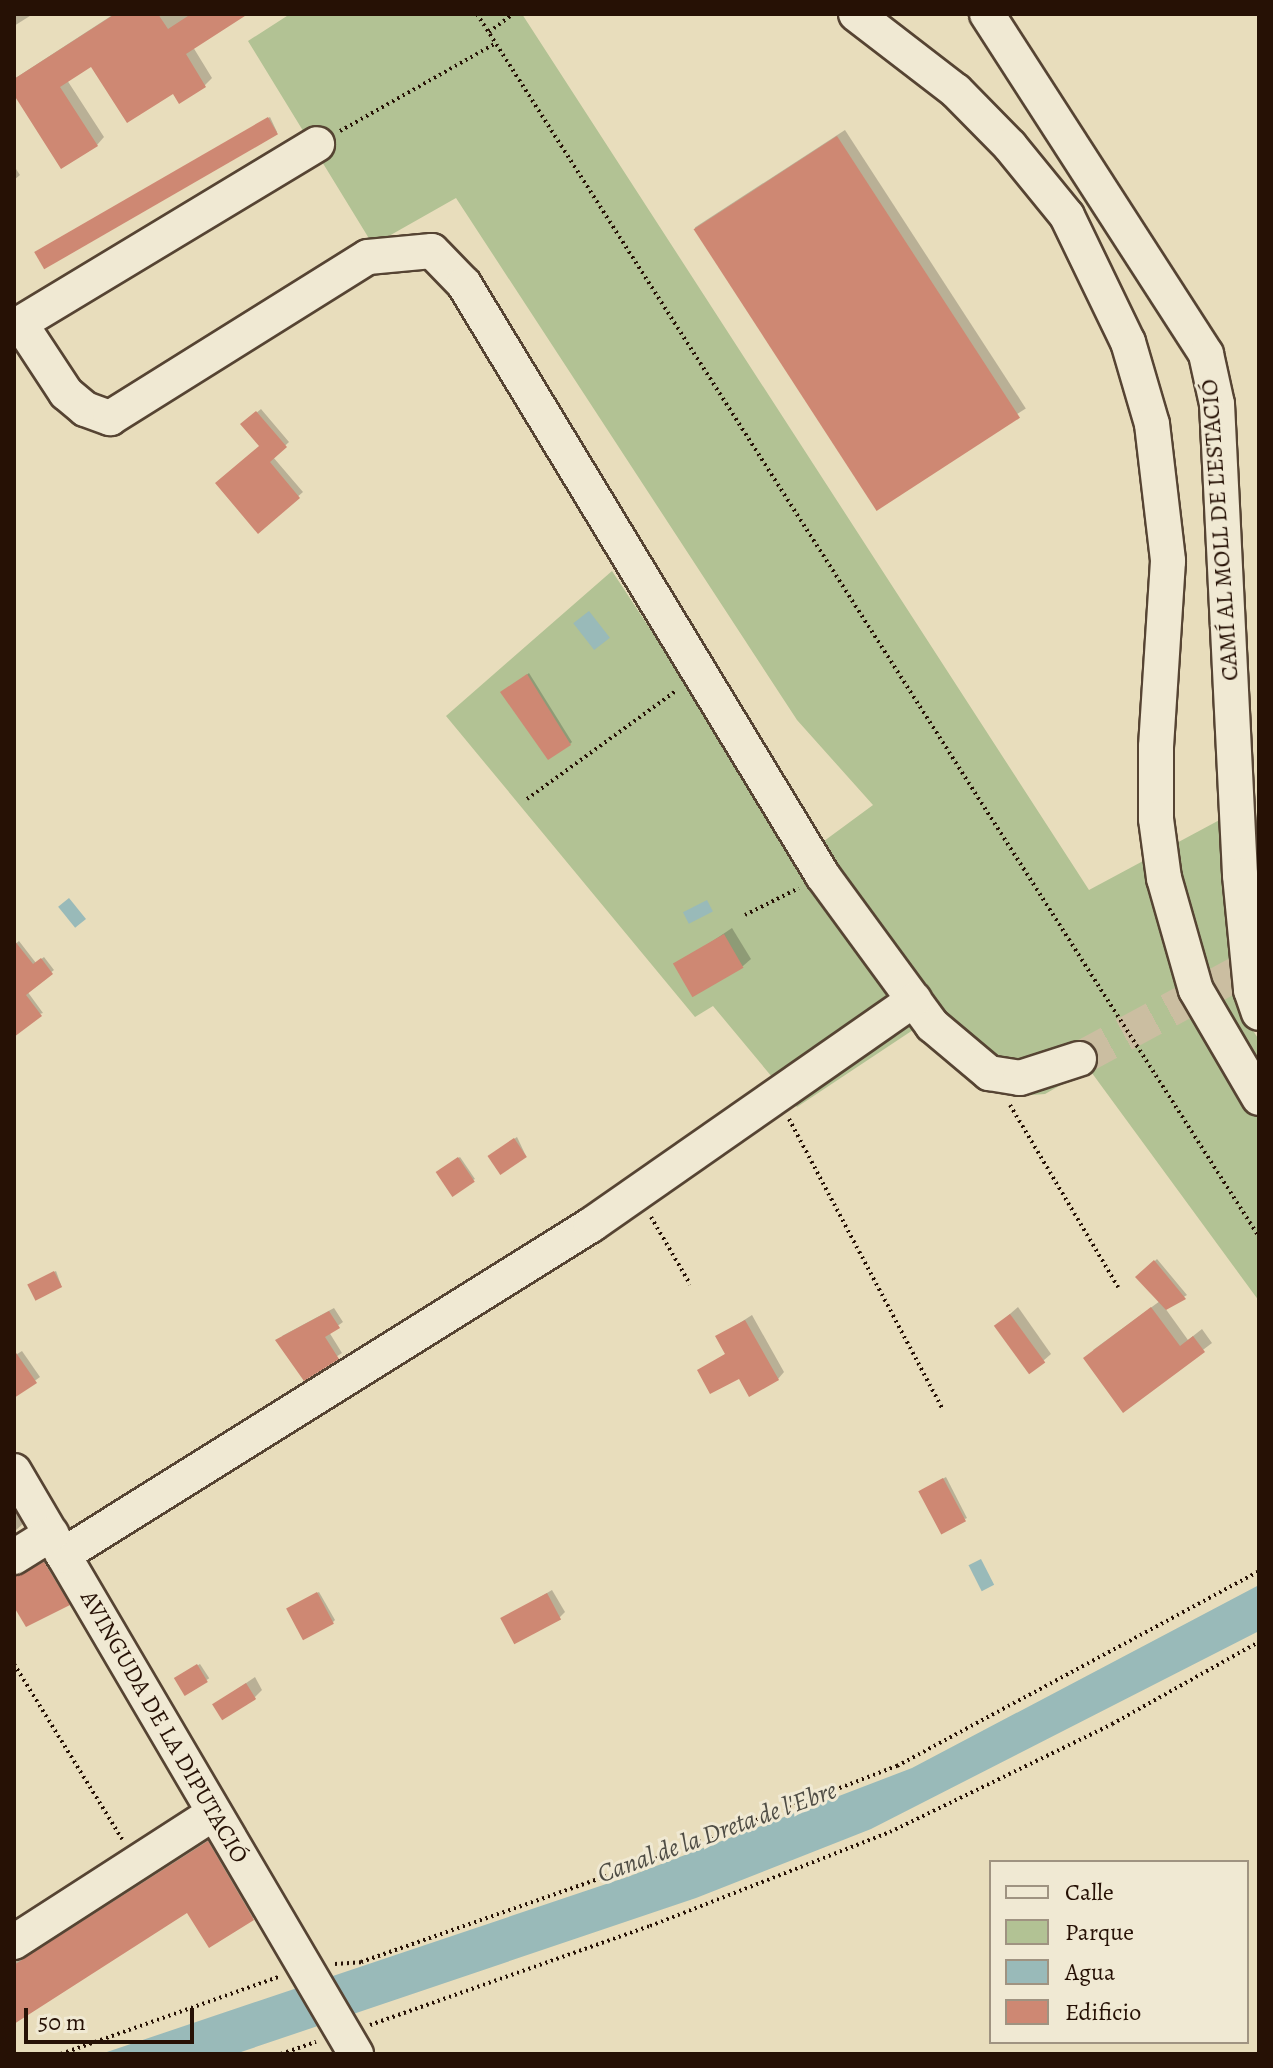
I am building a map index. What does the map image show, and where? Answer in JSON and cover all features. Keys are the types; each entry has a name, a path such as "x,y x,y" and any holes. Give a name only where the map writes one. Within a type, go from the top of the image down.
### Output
{"street":[{"path":"856,14 956,91 1010,146 1067,216 1128,342 1152,424 1168,561 1156,747 1156,819 1164,878 1196,990 1259,1098"},
{"name":"CAMÍ AL MOLL DE L'ESTACIÓ","path":"987,14 1206,354 1217,404 1240,875 1251,990 1259,1013"},
{"path":"317,144 17,325 66,393 85,409 110,418 368,257 432,251 464,284 698,675 823,876 932,1025 989,1073 1020,1078 1079,1059"},
{"path":"14,1557 57,1544 390,1355 637,1193 914,1000"},
{"name":"AVINGUDA DE LA DIPUTACIÓ","path":"14,1471 346,2037"},
{"path":"14,1942 214,1813"}],"path":[{"path":"477,14 1259,1237"},
{"path":"489,32 513,14"},
{"path":"317,144 496,43"},
{"path":"527,799 698,675"},
{"path":"745,915 823,876"},
{"path":"989,1073 1118,1287"},
{"path":"777,1096 942,1408"},
{"path":"637,1193 690,1284"},
{"path":"61,2054 261,1986 361,1962 666,1855 897,1766 1259,1571"},
{"path":"281,2054 346,2037 650,1926 890,1832 1112,1724 1259,1642"},
{"path":"14,1664 137,1862"}],"green space":[{"path":"290,14 522,14 1089,890 1227,816 1239,1008 1259,1040 1259,1301 1089,1069 1045,1094 1018,1096 962,1071 913,1030 797,1107 713,1006 695,1017 446,716 612,571 801,858 873,805 797,720 456,198 373,245 248,41"}],"water":[{"path":"589,611 610,638 594,650 573,623"},
{"path":"69,898 86,919 75,928 58,907"},
{"path":"707,900 713,912 689,924 683,912"},
{"path":"981,1559 994,1585 982,1591 969,1565"},
{"path":"1259,1585 1259,1631 871,1829 696,1898 235,2054 101,2054 630,1876 912,1768"}],"building":[{"path":"115,14 158,14 168,29 191,14 248,14 186,54 206,87 179,104 173,94 127,123 91,67 60,87 98,146 61,169 14,95 14,79"},
{"path":"268,117 278,134 44,269 34,252"},
{"path":"837,136 1020,418 877,511 694,229"},
{"path":"256,411 287,447 270,462 300,498 258,534 215,483 259,446 240,424"},
{"path":"527,674 571,745 548,760 500,692"},
{"path":"724,934 744,968 692,997 673,963"},
{"path":"14,940 33,964 41,958 53,974 26,995 42,1016 14,1037"},
{"path":"514,1138 527,1157 500,1175 487,1156"},
{"path":"458,1157 475,1182 452,1197 436,1172"},
{"path":"1154,1260 1186,1299 1166,1310 1135,1277"},
{"path":"54,1271 62,1287 35,1301 27,1285"},
{"path":"1151,1307 1180,1346 1193,1336 1205,1352 1123,1413 1083,1358"},
{"path":"329,1311 340,1328 325,1337 339,1359 304,1381 275,1340"},
{"path":"1010,1314 1045,1363 1029,1374 994,1326"},
{"path":"745,1320 779,1380 749,1397 739,1379 710,1394 697,1370 725,1354 715,1336"},
{"path":"14,1350 37,1383 14,1398"},
{"path":"943,1478 966,1521 941,1534 918,1491"},
{"path":"44,1562 70,1605 26,1627 14,1607 14,1577"},
{"path":"317,1592 334,1624 303,1640 286,1608"},
{"path":"547,1593 561,1619 514,1644 500,1618"},
{"path":"197,1664 208,1682 185,1696 174,1678"},
{"path":"246,1683 256,1699 222,1720 212,1704"},
{"path":"208,1841 254,1920 209,1948 187,1913 14,2024 14,1965"}],"tunnel":[{"path":"1079,1059 1249,967"}],"water label":[{"name":"Canal de la Dreta de l'Ebre","path":"717,1832"}]}
